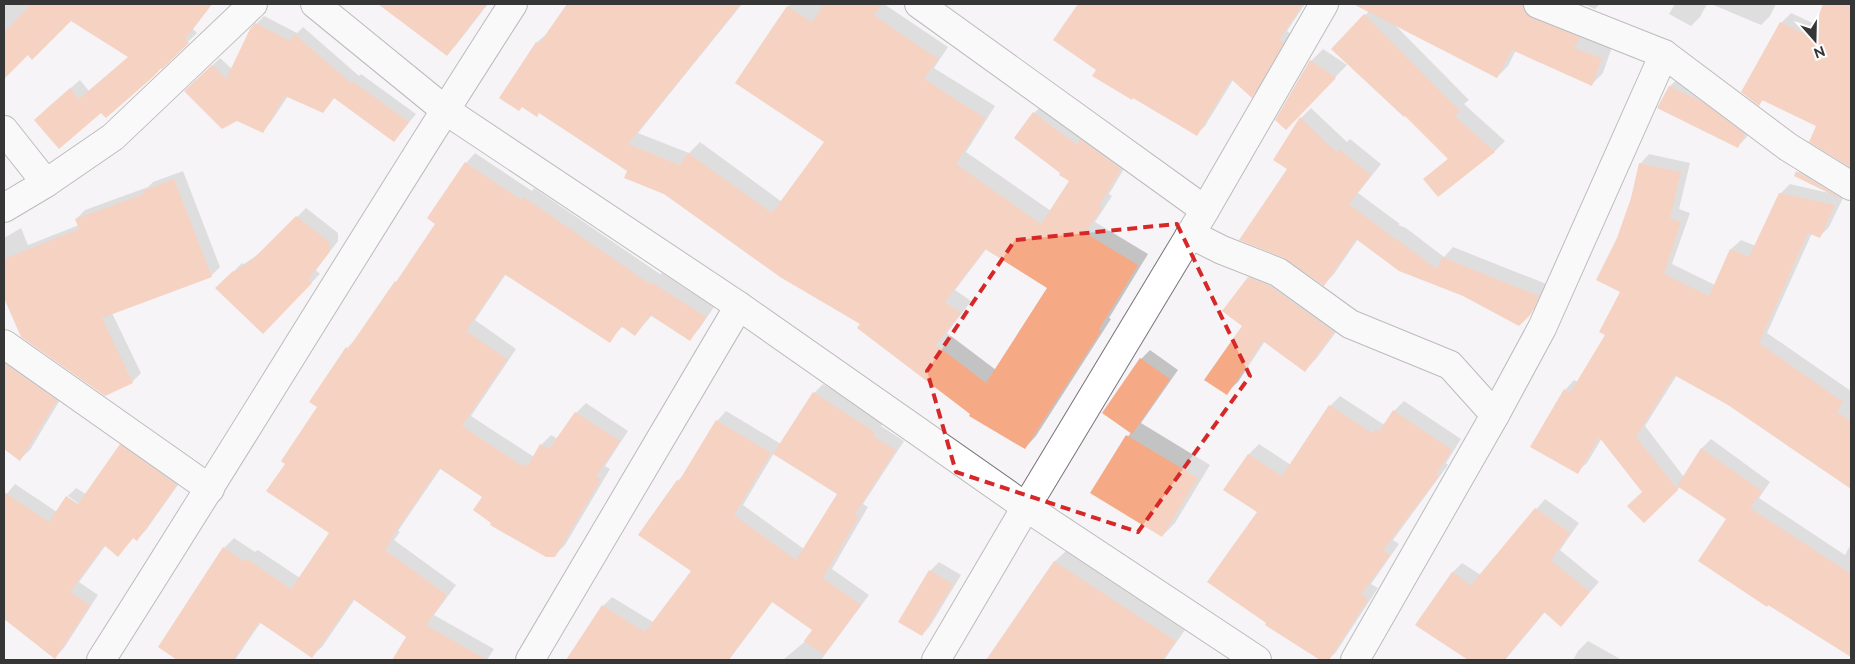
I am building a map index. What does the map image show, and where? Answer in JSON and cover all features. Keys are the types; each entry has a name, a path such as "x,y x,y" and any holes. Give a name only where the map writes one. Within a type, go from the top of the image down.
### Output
{"street":[{"path":"4,208 46,183 113,136 253,4"},
{"path":"315,4 445,110 739,306 1026,507 1257,660"},
{"path":"101,660 210,489 445,110 514,4"},
{"path":"919,4 1205,210"},
{"path":"936,660 1205,210 1324,4"},
{"path":"1538,4 1664,54 1788,147 1851,186"},
{"path":"1355,660 1495,416 1542,328 1664,54"},
{"path":"4,130 46,183"},
{"path":"1788,147 1851,166"},
{"path":"1190,234 1222,250 1278,272 1350,324 1450,365 1495,416"},
{"path":"530,660 739,306"},
{"path":"4,344 210,489"}],"highlighted area":[{"path":"1177,224 1250,376 1138,532 956,472 927,371 1015,240"}],"building":[{"path":"31,4 212,4 185,39 189,43 162,69 106,118 101,113 59,149 34,120 70,88 79,99 128,57 71,21 32,60 28,55 4,79 4,32"},
{"path":"378,4 487,4 447,56"},
{"path":"567,4 741,4 628,144 680,165 688,153 772,213 824,142 735,83 787,6 812,22 824,4 882,4 874,15 938,59 924,79 985,118 956,164 1041,224 1069,181 1014,138 1033,112 1077,145 1080,139 1121,169 1099,206 1102,208 1085,233 1138,265 1099,329 1101,331 1025,449 969,416 970,414 857,328 860,324 780,277 664,194 624,178 627,171 539,113 537,117 522,107 519,111 499,98 536,42 539,44","holes":["985,249 1047,288 986,383 936,345 961,313 945,302"]},
{"path":"1078,4 1303,4 1279,40 1284,43 1252,98 1231,79 1197,136 1092,76 1096,70 1053,40"},
{"path":"1353,4 1523,4 1526,13 1532,18 1580,37 1574,48 1602,58 1592,86 1512,50 1497,78"},
{"path":"1823,4 1851,4 1851,168 1809,142 1816,126 1762,100 1759,106 1741,92 1780,22 1811,37"},
{"path":"1364,14 1460,111 1455,116 1495,152 1438,197 1423,179 1448,159 1405,116 1331,49"},
{"path":"255,23 291,41 294,34 351,83 352,81 409,122 394,142 334,98 323,113 285,96 263,133 237,121 222,129 184,91 212,65 226,79 250,29"},
{"path":"1310,60 1336,78 1286,130 1275,120"},
{"path":"1669,86 1703,102 1745,134 1738,148 1657,108"},
{"path":"1300,117 1336,152 1339,149 1371,175 1349,204 1389,236 1395,238 1437,269 1442,257 1539,296 1531,314 1519,326 1463,296 1399,271 1356,239 1324,286 1284,258 1239,240 1287,169 1273,160"},
{"path":"465,162 521,200 524,197 650,284 651,282 706,317 690,341 650,315 635,336 621,326 610,343 504,274 466,331 507,359 462,426 524,467 526,464 528,465 540,444 549,449 575,412 620,441 596,476 601,479 555,557 546,557 490,525 491,523 473,510 482,497 439,468 389,541 391,542 385,550 447,595 426,625 487,660 392,660 406,637 353,599 312,658 259,622 233,660 177,660 158,647 223,547 245,562 247,559 291,589 329,533 266,491 285,464 281,461 317,407 309,402 346,347 348,349 396,282 435,224 427,218"},
{"path":"1639,163 1681,172 1670,218 1681,222 1664,274 1709,296 1730,249 1749,257 1779,193 1835,205 1820,238 1808,233 1759,343 1843,402 1837,412 1851,421 1851,489 1728,405 1674,375 1636,437 1678,490 1644,523 1627,506 1642,492 1599,437 1578,474 1530,447 1564,389 1570,393 1605,335 1599,332 1620,292 1596,280 1617,238 1631,198"},
{"path":"1796,171 1839,197 1839,198 1794,176"},
{"path":"174,179 212,277 102,318 133,383 105,396 21,337 4,298 4,259 79,229 75,219 144,194 143,191"},
{"path":"296,216 330,242 330,251 308,280 312,283 263,334 215,288 233,271 253,259"},
{"path":"1248,277 1270,286 1334,332 1305,372 1263,341 1227,395 1204,380 1242,326 1222,311"},
{"path":"1140,358 1170,379 1132,434 1102,413"},
{"path":"4,363 57,400 20,461 4,449"},
{"path":"813,392 875,432 873,436 896,450 855,514 859,516 823,578 861,605 824,655 804,641 812,630 772,602 728,660 566,660 602,605 645,632 691,571 638,535 677,480 679,481 716,420 771,453 734,515 796,560 837,494 773,454"},
{"path":"1329,405 1372,433 1376,429 1379,432 1393,410 1452,450 1436,474 1439,476 1383,550 1390,555 1361,594 1368,599 1329,660 1320,660 1265,625 1266,623 1207,582 1257,512 1223,490 1248,454 1282,476"},
{"path":"1126,435 1198,478 1162,537 1090,493"},
{"path":"120,444 177,485 137,541 133,538 118,557 104,545 70,592 90,605 55,659 4,619 4,492 49,522 66,496 78,504"},
{"path":"1701,448 1762,491 1750,508 1851,574 1851,657 1768,605 1767,607 1698,561 1726,519 1677,486"},
{"path":"1535,508 1570,533 1551,560 1590,592 1561,627 1544,612 1504,660 1468,660 1415,625 1452,572 1471,585"},
{"path":"1054,561 1176,641 1162,660 986,660"},
{"path":"929,570 953,584 922,636 898,622"}]}
